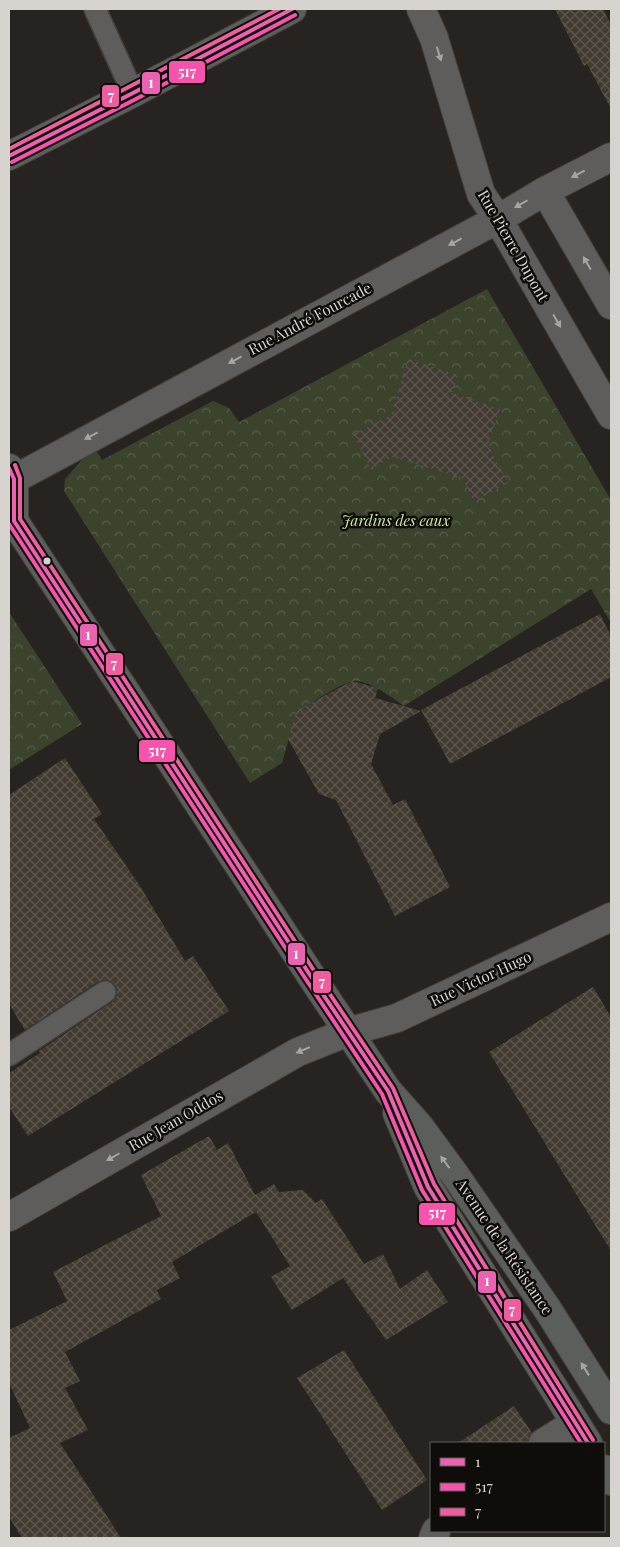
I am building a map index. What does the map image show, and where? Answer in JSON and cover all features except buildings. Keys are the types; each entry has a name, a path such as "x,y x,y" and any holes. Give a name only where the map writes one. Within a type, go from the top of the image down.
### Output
{"main road":[{"path":"12,152 133,93 292,9"},
{"name":"Avenue de la Résistance","path":"10,476 11,517 348,1032 388,1091 420,1127 453,1172 548,1310 611,1410"},
{"name":"Avenue de la Résistance","path":"388,1091 428,1187 581,1433"}],"street":[{"name":"Rue Pierre Dupont","path":"421,9 434,38 481,194 498,218 611,415"},
{"name":"Rue André Fourcade","path":"10,476 611,157"},
{"path":"545,191 611,306"},
{"name":"Rue Victor Hugo","path":"348,1032 397,1018 611,917"},
{"name":"Rue Jean Oddos","path":"9,1217 298,1052 348,1032"},
{"path":"547,1442 581,1433"}],"lane":[{"path":"95,9 133,93"},
{"path":"9,1055 105,992"}],"green space":[{"name":"Jardins des eaux","path":"487,289 611,500 611,623 591,589 404,706 368,684 355,681 343,685 296,713 282,763 250,783 64,491 65,479 94,446 102,460 213,401 229,408 239,422"},
{"path":"9,612 82,724 9,770"}],"transit line":[{"name":"7","path":"9,149 279,9"},
{"name":"1","path":"9,156 292,9"},
{"name":"517","path":"12,162 295,15"},
{"name":"7","path":"15,465 20,478 20,519 313,969 393,1088 434,1184 593,1440"},
{"name":"1","path":"9,468 14,479 14,521 308,972 388,1091 428,1187 587,1442"},
{"name":"517","path":"9,524 382,1094 422,1190 580,1442"}]}
